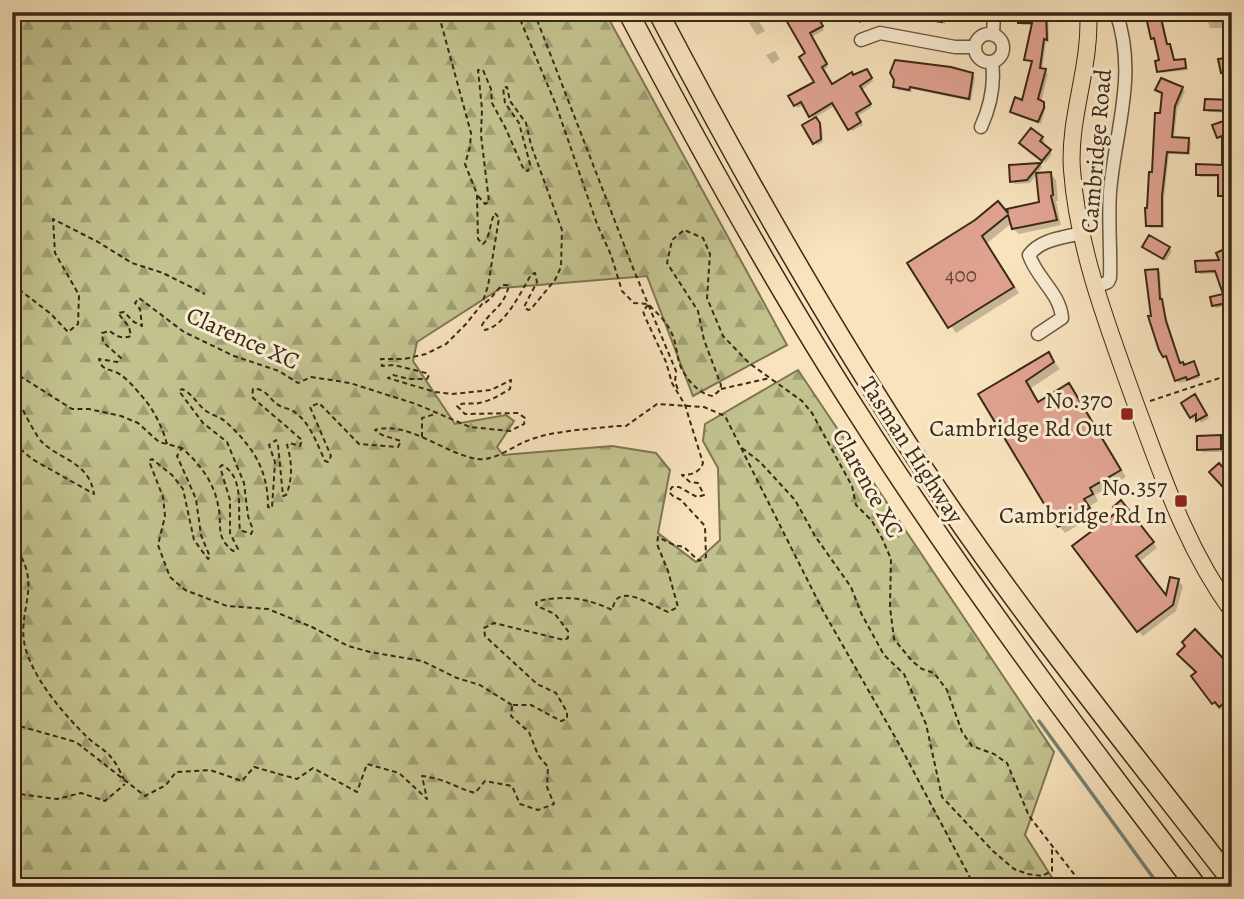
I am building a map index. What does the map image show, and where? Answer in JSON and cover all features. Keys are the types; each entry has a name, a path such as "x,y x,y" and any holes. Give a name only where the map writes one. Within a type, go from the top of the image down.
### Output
{"highway":[{"name":"Tasman Highway","path":"628,12 722,187 859,415 988,606 1099,759 1197,887"},
{"name":"Tasman Highway","path":"658,12 778,233 859,369 922,467 1046,639 1232,881"},
{"path":"1099,759 1189,887"},
{"path":"1150,775 1232,867"}],"main road":[{"name":"Cambridge Road","path":"1088,12 1085,57 1073,136 1072,169 1081,233 1096,287 1164,483 1191,545 1213,585 1232,611"}],"street":[{"path":"993,34 994,12"},
{"name":"Cambridge Road","path":"1096,287 1105,284 1110,278 1110,195 1127,81 1125,48 1116,12"},
{"path":"867,38 880,33 955,47 975,47"},
{"path":"975,47 981,37 993,34"},
{"path":"992,62 1000,57 1003,48 1001,40 993,34"},
{"path":"975,47 980,58 992,62"},
{"path":"981,127 992,88 992,62"},
{"path":"1038,334 1062,318 1061,303 1033,265 1029,255 1034,248 1044,243 1081,233"}],"path":[{"name":"Clarence XC","path":"167,444 160,423 141,395 115,372 101,366 99,359 117,362 121,358 103,342 102,333 110,331 116,336 131,336 129,327 118,313 124,312 142,326 140,310 135,303 139,298 184,332 234,356 279,371 298,383 311,377 350,383 416,404 470,427 510,431 524,424 525,418 518,413 465,414 457,406 461,403 479,403 495,398 510,389 511,380 491,390 452,394 435,392 388,378 393,375 409,379 427,379 429,375 426,373 394,365 382,366 381,359 415,357 446,344 455,337 482,304 493,264 493,247 499,218 495,213 487,241 483,244 478,239 477,194 465,164 471,147 471,133 438,12"},
{"path":"517,12 556,105 622,291 634,303 648,304 670,330 680,366 700,392 713,396 720,390 771,379"},
{"path":"182,449 177,456 196,499 201,535 210,557 208,559 194,540 183,489 162,466 152,459 149,461 163,497 166,516 158,545 170,577 185,590 227,607 268,609 312,626 348,646 422,661 457,678 480,685 512,705 531,705 561,721 567,719 567,712 556,693 537,684 485,636 484,628 494,623 564,640 568,638 568,631 555,614 536,603 566,597 590,600 611,610 615,601 622,596 646,601 668,612 678,607 657,544 658,537 684,547 699,561 706,557 705,526 681,500 669,492 672,487 679,487 697,497 704,495 698,483 690,482 682,475 695,473 704,463 685,405 674,383 676,371 534,12"},
{"path":"852,12 867,38"},
{"path":"477,194 485,204 489,202 481,135 482,109 478,70 483,70 491,89 492,103 524,170 528,171 530,164 519,122 505,103 503,88 506,87 510,101 526,123 548,197 558,216 563,242 561,267 531,309 524,307 537,282 535,273 502,319 488,330 482,325 503,303 509,285 502,285 489,301 482,304"},
{"path":"12,284 51,314 68,332 78,324 79,295 55,253 53,219 99,242 132,263 163,273 205,294"},
{"name":"Clarence XC","path":"720,390 717,370 704,340 698,310 667,263 672,240 684,230 703,238 710,254 707,298 723,336 748,363 802,401 812,413 852,486 856,505 872,521 882,538 891,559 890,607 894,639 912,661 922,669 934,673 947,690 962,732 972,746 994,754 1007,763 1029,816 1084,887"},
{"path":"648,304 643,311 645,317 666,362 672,383 685,405"},
{"path":"12,371 72,409 89,408 121,416 138,423 159,442 182,449 203,470 211,483 219,506 220,533 225,545 233,551 238,549 230,533 230,500 220,467 222,465 233,474 241,505 240,530 251,534 254,530 248,516 244,483 227,442 203,423 179,391 182,389 190,393 205,410 225,421 253,452 263,469 268,508 272,508 274,501 275,462 268,445 276,440 283,496 290,486 292,461 287,445 289,443 300,446 302,440 252,397 253,389 257,388 264,391 279,406 292,410 302,420 317,443 324,461 328,462 331,456 310,407 319,402 359,444 398,447 401,442 375,430 381,428 422,438 452,452 485,459 542,435 626,426 657,404 704,407 725,416 822,609 893,733 975,887"},
{"path":"1136,406 1232,374"},
{"path":"12,387 40,441 67,457 92,480 94,494 43,466 12,442"},
{"path":"422,438 422,418 436,414"},
{"path":"741,447 795,500 815,536 851,587 861,613 884,655 904,674 926,724 942,797 993,851 1014,869 1042,876 1052,871 1052,844"},
{"path":"12,543 24,557 29,573 22,637 28,658 59,707 87,737 111,756 126,783"},
{"path":"12,558 24,557"},
{"path":"12,724 76,742 145,796 166,785 176,772 210,770 242,781 254,767 297,779 313,768 357,792 367,765 399,773 427,799 422,776 444,779 475,793 485,781 512,786 520,804 538,810 554,804 547,787 548,767 538,755 529,732 511,716 512,705"},
{"path":"12,793 57,799 80,793 105,801 126,783"}],"green space":[{"path":"12,12 605,12 787,345 693,396 647,276 501,288 417,342 413,361 455,424 506,415 514,421 497,447 503,455 612,446 656,453 670,470 658,533 696,562 720,540 718,468 703,441 705,424 798,370 1054,752 1025,835 1058,887 12,887"}],"building":[{"path":"801,12 815,12 823,26 810,33 827,64 822,67 832,84 852,72 853,75 867,69 872,78 860,86 871,104 856,113 861,122 848,130 832,103 809,117 801,102 794,106 788,96 814,82 799,57 805,53 786,20"},
{"path":"917,12 944,12 942,22 916,18"},
{"path":"1018,12 1046,12 1047,40 1044,39 1040,68 1046,69 1038,99 1044,102 1044,108 1038,122 1010,112 1015,97 1022,100 1032,61 1024,60 1032,23 1018,23"},
{"path":"1160,14 1174,60 1185,59 1186,68 1157,72 1155,61 1159,60 1146,17"},
{"path":"1232,57 1232,71 1221,73 1218,59"},
{"path":"895,60 951,67 973,73 969,99 910,87 909,90 893,87 894,80 890,73"},
{"path":"1161,78 1183,87 1175,106 1172,137 1189,138 1188,153 1167,152 1162,226 1146,226 1145,208 1149,172 1152,172 1155,113 1160,113 1162,93 1155,90"},
{"path":"1205,99 1232,100 1232,111 1204,110"},
{"path":"816,117 820,123 821,139 813,144 802,125"},
{"path":"1232,118 1232,196 1218,196 1218,175 1196,175 1196,164 1222,165 1222,136 1217,138 1212,125"},
{"path":"1031,128 1043,137 1040,141 1051,150 1042,161 1019,143"},
{"path":"1041,163 1027,180 1010,182 1009,165"},
{"path":"1051,172 1051,196 1057,220 1012,229 1008,215 982,236 1014,287 948,328 907,263 975,220 998,201 1008,213 1007,209 1039,202 1036,173"},
{"path":"1149,235 1170,247 1163,259 1142,247"},
{"path":"1232,245 1231,314 1227,303 1212,306 1210,297 1223,294 1215,271 1196,272 1195,261 1219,260 1216,253"},
{"path":"1158,269 1160,299 1180,363 1183,362 1184,365 1194,361 1199,375 1187,380 1186,377 1175,381 1166,356 1163,357 1159,350 1148,316 1151,316 1145,270"},
{"path":"1049,352 1054,362 1026,381 1038,402 1069,383 1121,470 1090,488 1093,494 1084,499 1090,508 1058,527 978,394"},
{"path":"1195,394 1207,415 1196,421 1196,414 1190,418 1181,403"},
{"path":"1221,435 1221,449 1197,450 1197,436"},
{"path":"1219,463 1232,478 1232,497 1209,472"},
{"path":"1121,500 1154,542 1136,556 1166,595 1170,577 1179,579 1173,605 1137,632 1072,546 1117,512 1113,507"},
{"path":"1195,629 1232,670 1232,697 1219,707 1215,702 1212,704 1191,676 1196,672 1177,654 1185,646 1182,642"}],"waterway":[{"path":"1039,721 1160,887"}],"place":[{"name":"No.370 Cambridge Rd Out","path":"1127,414"},
{"name":"No.357 Cambridge Rd In","path":"1181,501"}]}
